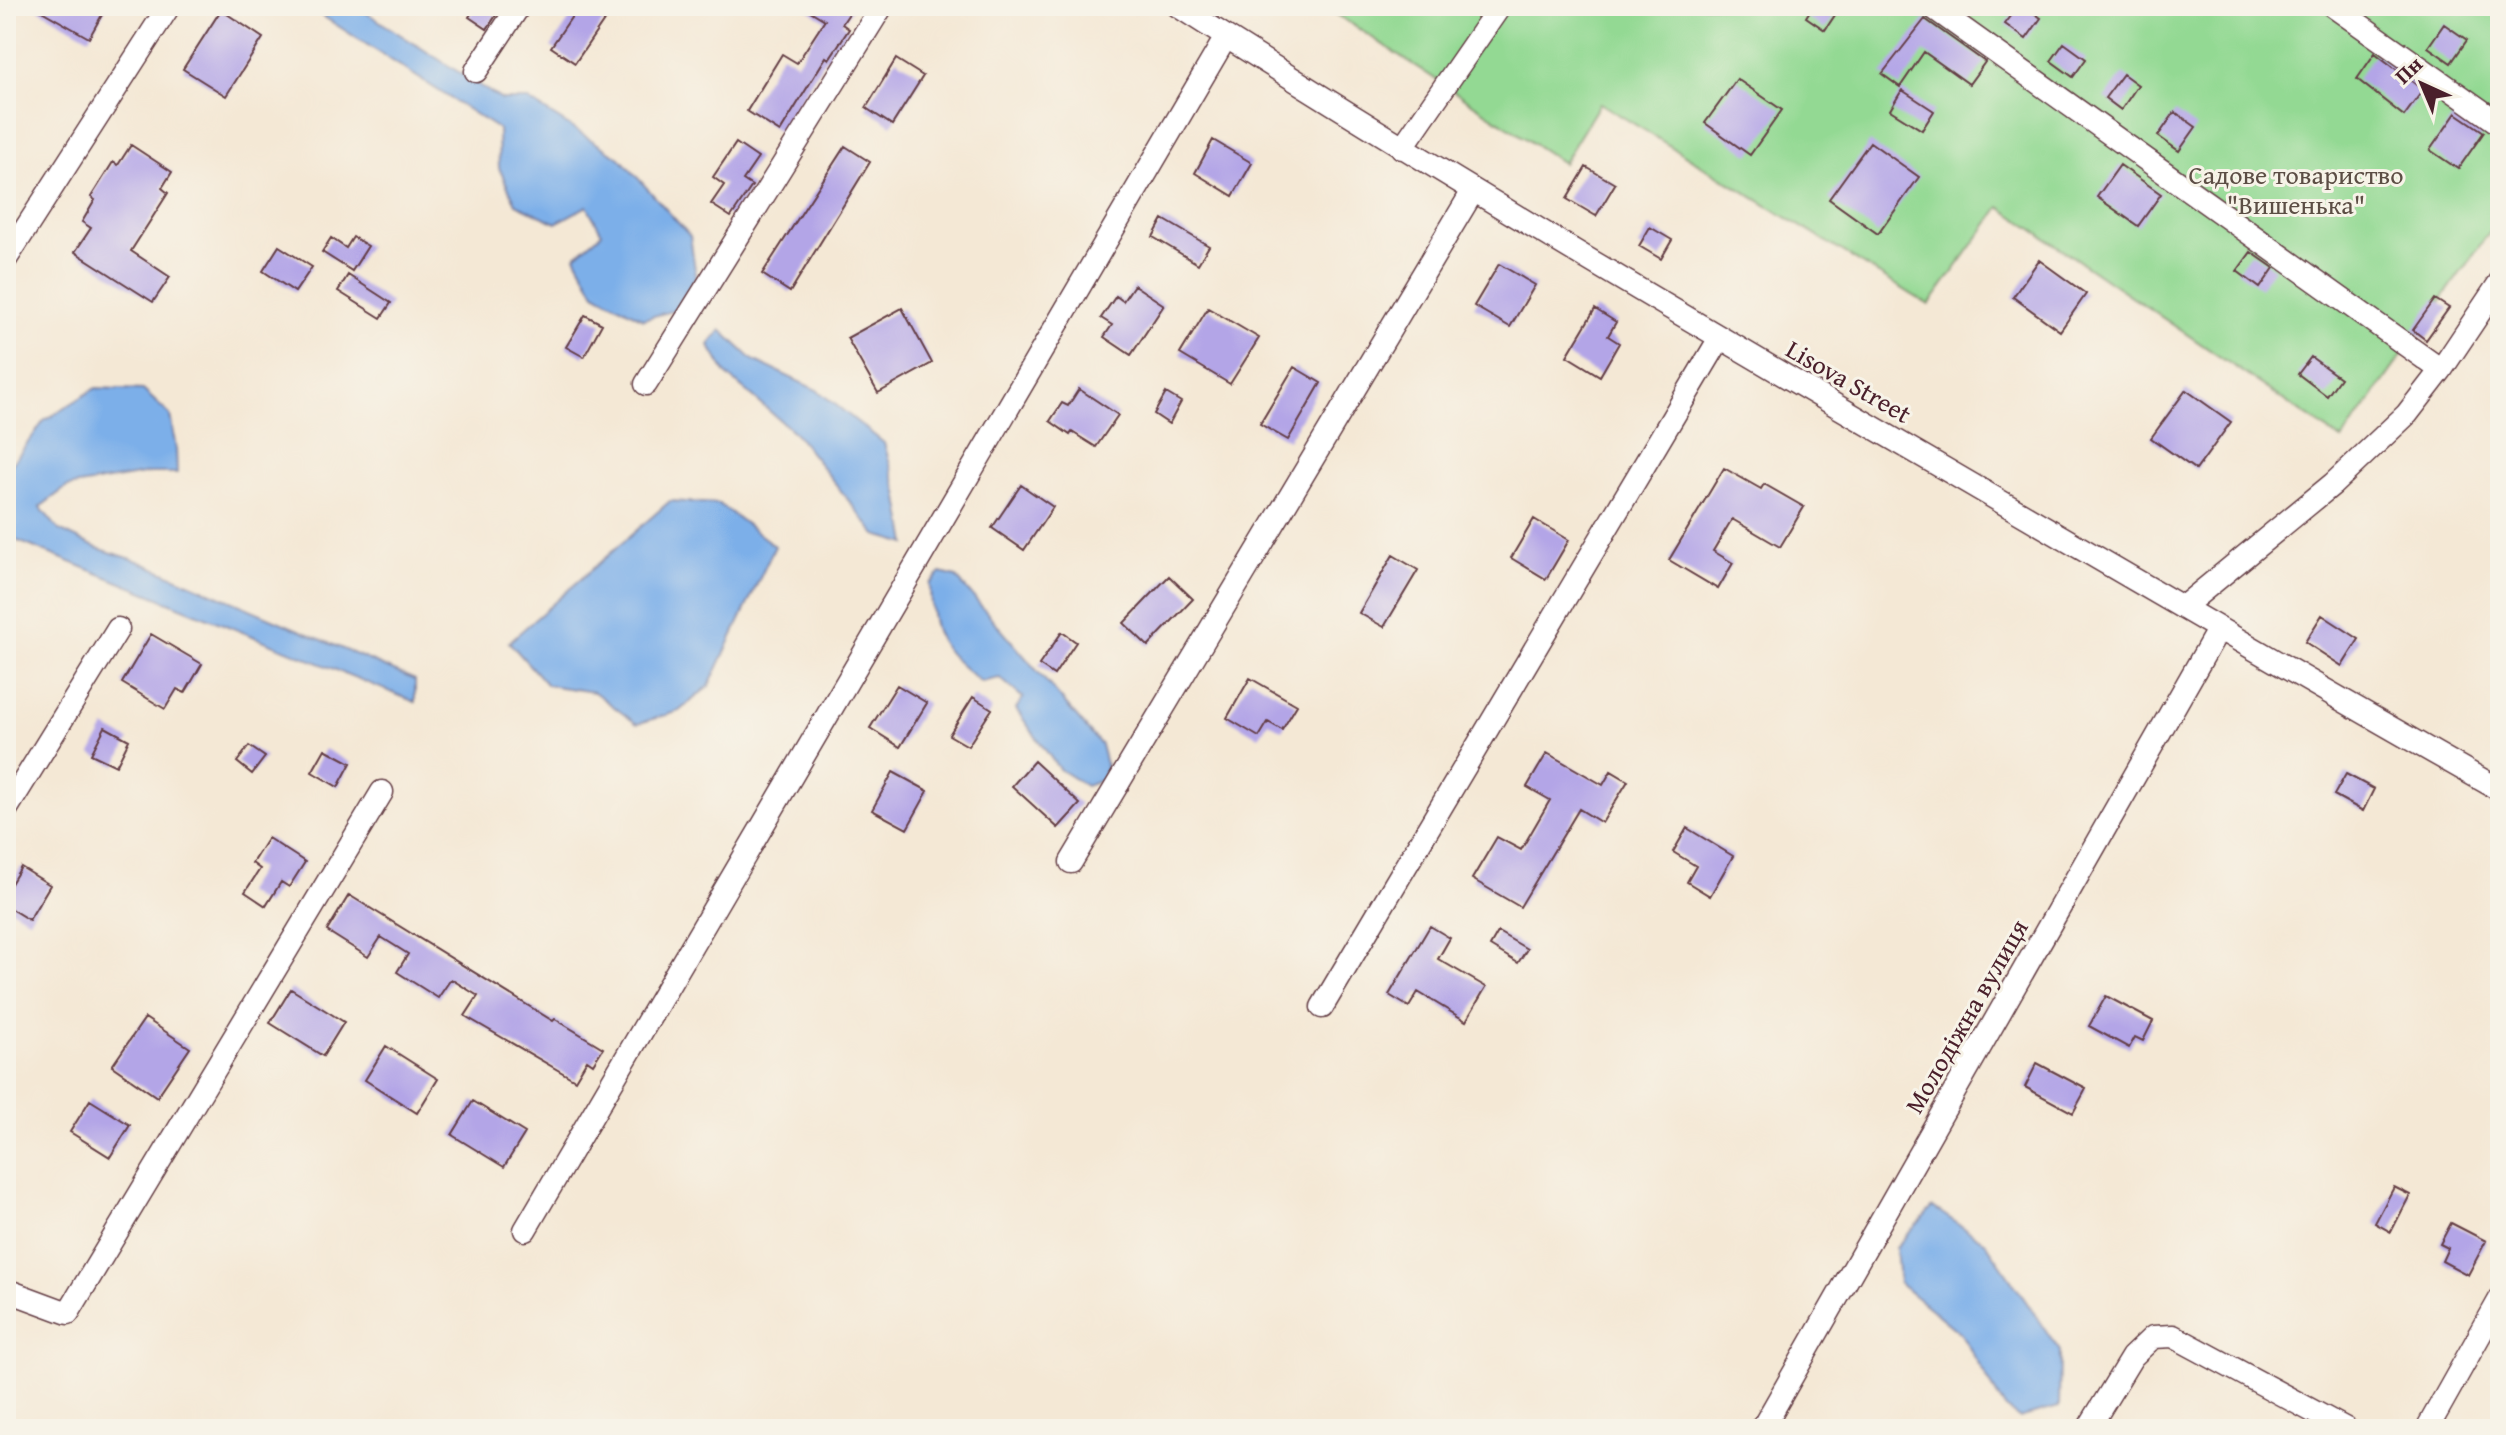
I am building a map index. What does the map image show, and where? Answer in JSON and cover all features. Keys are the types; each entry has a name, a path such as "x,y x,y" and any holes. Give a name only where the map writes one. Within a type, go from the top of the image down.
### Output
{"street":[{"path":"6,259 169,6"},
{"path":"476,71 519,6"},
{"path":"646,384 882,6"},
{"name":"Lisova Street","path":"1178,6 1402,148 1720,338 2218,630 2500,790"},
{"path":"1402,148 1500,6"},
{"path":"1931,6 2441,370"},
{"path":"2333,6 2500,124"},
{"path":"525,1230 1226,37"},
{"path":"1071,862 1473,191"},
{"path":"2183,607 2333,484 2407,414 2441,370 2500,282"},
{"path":"1322,1007 1720,338"},
{"path":"6,810 118,629"},
{"name":"Молодіжна вулиця","path":"1762,1429 2218,630"},
{"path":"6,1290 68,1313 382,792"},
{"path":"2427,1429 2500,1299"},
{"path":"2088,1429 2132,1357 2153,1337 2173,1336 2346,1429"}],"green space":[{"name":"Садове товариство \"Вишенька\"","path":"1324,6 2500,6 2500,217 2342,440 2000,207 1929,305 1600,103 1563,163"}],"water":[{"path":"307,6 360,6 502,100 528,100 620,158 690,236 696,276 676,310 643,319 595,293 575,256 602,233 587,206 556,223 516,204 499,168 498,129"},
{"path":"721,330 753,360 817,390 884,443 898,492 907,544 876,535 795,433 726,374 709,345"},
{"path":"96,388 143,390 170,415 177,473 150,473 67,487 40,507 59,530 415,680 415,702 6,536 6,472 44,421"},
{"path":"670,501 719,504 775,546 709,686 679,711 637,724 594,692 547,685 509,642"},
{"path":"941,573 956,577 1101,745 1106,764 1103,780 1086,786 1059,769 1016,709 1023,698 1000,678 981,682 947,651 936,630 931,602 930,584"},
{"path":"1933,1207 1986,1243 2060,1351 2059,1407 2019,1418 2005,1408 1961,1334 1899,1283 1896,1247"}],"building":[{"path":"33,6 107,6 89,38"},
{"path":"476,6 502,6 487,29 469,17"},
{"path":"579,6 614,6 575,63 551,47"},
{"path":"802,6 854,6 842,24 849,29 829,59 826,57 780,132 747,111 782,54 797,63 825,20"},
{"path":"1813,6 1841,6 1825,30 1806,17"},
{"path":"2019,6 2041,18 2026,39 2005,24"},
{"path":"221,10 263,38 226,96 183,69"},
{"path":"1925,19 1985,62 1969,84 1924,52 1900,87 1882,74"},
{"path":"2444,24 2467,40 2451,63 2428,47"},
{"path":"2064,43 2086,59 2073,77 2051,61"},
{"path":"2375,53 2423,90 2404,116 2357,79"},
{"path":"896,59 923,76 892,125 866,108"},
{"path":"2123,74 2138,85 2121,110 2105,98"},
{"path":"1737,79 1782,110 1750,155 1705,123"},
{"path":"1902,90 1934,111 1922,130 1890,110"},
{"path":"2175,112 2196,127 2179,151 2158,136"},
{"path":"2456,113 2484,132 2458,169 2430,150"},
{"path":"1213,140 1252,163 1233,196 1195,173"},
{"path":"1870,142 1919,177 1878,234 1829,199"},
{"path":"736,143 758,158 743,180 752,186 731,217 711,204 724,185 713,177"},
{"path":"131,145 172,172 162,188 168,193 131,251 170,277 153,302 75,252 91,228 82,222 95,200 91,197 113,162 118,165"},
{"path":"845,146 870,162 790,292 762,274"},
{"path":"2120,165 2161,194 2138,226 2097,197"},
{"path":"1586,167 1615,184 1596,216 1567,199"},
{"path":"1163,219 1209,246 1198,264 1153,237"},
{"path":"1650,227 1672,240 1661,259 1639,246"},
{"path":"353,237 368,246 352,271 322,252 331,238 346,248"},
{"path":"279,246 312,267 295,292 263,271"},
{"path":"2251,252 2274,268 2260,288 2237,271"},
{"path":"2039,260 2086,294 2060,331 2013,297"},
{"path":"1499,264 1535,285 1510,327 1474,306"},
{"path":"348,275 391,303 381,318 338,291"},
{"path":"1134,285 1164,305 1131,355 1104,337 1112,325 1101,318 1116,296 1123,301"},
{"path":"2435,299 2449,308 2426,340 2413,330"},
{"path":"902,308 932,363 878,393 847,338"},
{"path":"1208,308 1259,338 1230,384 1180,354"},
{"path":"1595,309 1616,322 1608,336 1619,343 1600,376 1567,356"},
{"path":"585,315 602,324 584,357 566,347"},
{"path":"2311,357 2340,378 2327,396 2298,374"},
{"path":"1294,367 1321,383 1288,440 1260,424"},
{"path":"1079,389 1118,415 1096,447 1050,421 1062,403 1068,406"},
{"path":"2186,390 2231,422 2196,470 2151,438"},
{"path":"1166,393 1181,402 1169,424 1154,414"},
{"path":"1724,468 1761,489 1764,484 1804,507 1780,547 1732,519 1713,551 1733,563 1718,589 1669,560"},
{"path":"1021,485 1053,507 1024,550 992,528"},
{"path":"1534,519 1569,540 1546,579 1511,558"},
{"path":"1393,555 1418,570 1384,627 1359,613"},
{"path":"1169,576 1193,599 1148,646 1124,623"},
{"path":"2322,615 2359,639 2342,666 2305,642"},
{"path":"1062,632 1076,642 1054,675 1039,665"},
{"path":"151,634 202,664 185,693 177,689 165,709 122,683"},
{"path":"1250,678 1297,705 1282,730 1268,722 1259,737 1227,718"},
{"path":"897,685 927,703 900,747 870,728"},
{"path":"973,697 992,709 968,746 949,735"},
{"path":"105,727 129,740 116,766 91,754"},
{"path":"249,746 265,757 252,774 237,762"},
{"path":"325,749 351,763 338,787 312,772"},
{"path":"1547,753 1603,785 1611,771 1628,781 1602,823 1579,809 1520,907 1472,879 1497,837 1521,850 1550,800 1527,787"},
{"path":"1034,761 1080,804 1058,828 1012,786"},
{"path":"893,772 928,791 907,829 872,810"},
{"path":"2346,774 2374,789 2363,811 2334,795"},
{"path":"1687,828 1733,856 1710,896 1687,882 1696,866 1673,852"},
{"path":"268,838 305,862 289,887 281,882 266,906 245,892 260,869 252,863"},
{"path":"21,867 50,885 29,920 6,906 6,892"},
{"path":"349,895 553,1021 555,1019 603,1048 593,1064 587,1060 575,1080 465,1016 478,996 451,979 438,998 397,972 408,954 381,937 368,957 327,931"},
{"path":"1430,926 1450,938 1438,959 1486,987 1466,1021 1418,992 1409,1007 1389,995"},
{"path":"1498,932 1527,949 1518,963 1490,946"},
{"path":"291,989 344,1022 323,1056 270,1023"},
{"path":"2106,996 2153,1021 2143,1041 2135,1037 2129,1048 2089,1026"},
{"path":"145,1018 190,1048 157,1097 112,1066"},
{"path":"386,1046 438,1079 417,1113 365,1080"},
{"path":"2037,1063 2086,1089 2073,1113 2025,1087"},
{"path":"90,1100 130,1125 110,1157 70,1132"},
{"path":"473,1101 525,1133 504,1167 452,1135"},
{"path":"2394,1187 2410,1195 2391,1232 2375,1223"},
{"path":"2451,1223 2486,1241 2468,1275 2442,1261 2448,1248 2440,1244"}]}
